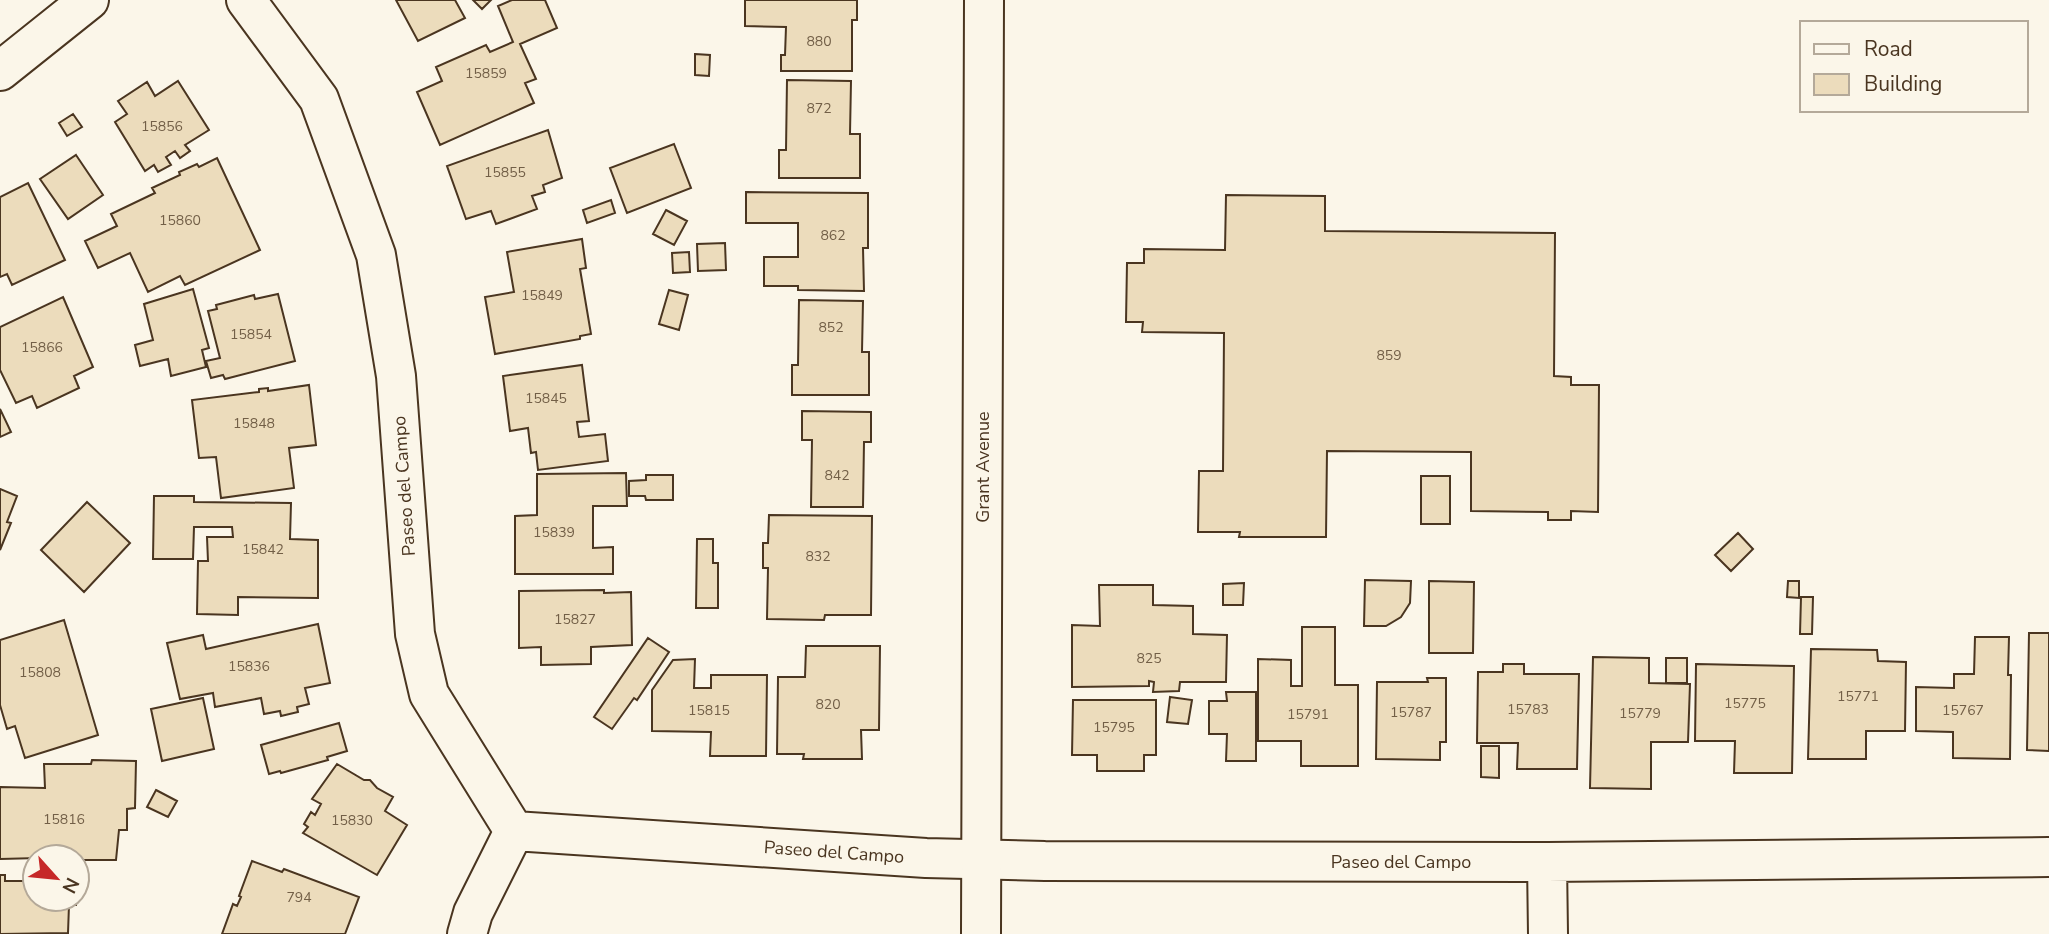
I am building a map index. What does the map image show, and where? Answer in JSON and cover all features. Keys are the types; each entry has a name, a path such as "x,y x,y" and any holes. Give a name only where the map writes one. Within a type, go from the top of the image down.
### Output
{"street":[{"path":"0,71 89,0"},
{"name":"Paseo del Campo","path":"246,0 319,99 376,255 396,376 415,634 429,694 514,831 982,860 1547,862 2049,857"},
{"name":"Grant Avenue","path":"981,934 984,0"},
{"path":"467,934 473,914 514,831"},
{"path":"1547,862 1548,934"}],"building":[{"path":"396,0 455,0 465,18 418,41"},
{"path":"473,0 491,0 482,9"},
{"path":"512,0 545,0 557,28 520,44 536,79 525,83 534,103 440,145 417,92 442,81 436,67 486,45 490,52 513,42 498,6"},
{"path":"745,0 857,0 857,20 852,20 852,71 781,71 781,55 785,55 786,27 745,26"},
{"path":"695,54 710,55 709,76 695,75"},
{"path":"787,80 851,81 850,134 860,134 860,178 779,178 779,150 786,150"},
{"path":"178,81 209,130 185,145 190,151 180,158 175,151 166,157 171,165 158,172 154,165 145,171 115,122 127,114 118,101 147,82 155,96"},
{"path":"73,114 82,127 67,136 59,123"},
{"path":"548,130 562,178 543,185 545,192 532,196 537,209 496,224 491,211 466,219 447,166"},
{"path":"674,144 691,188 627,213 610,168"},
{"path":"76,155 103,195 68,219 40,179"},
{"path":"217,158 260,250 185,285 180,276 148,292 130,253 98,268 85,241 117,226 111,214 155,193 152,188 180,175 179,172 197,164 199,167"},
{"path":"28,183 65,260 12,285 7,274 0,277 0,197"},
{"path":"746,192 868,193 868,248 863,248 864,291 798,290 798,286 764,286 764,257 798,257 798,223 746,223"},
{"path":"1226,195 1325,196 1325,231 1555,233 1554,376 1571,377 1571,385 1599,385 1598,512 1571,511 1571,520 1548,520 1548,512 1471,511 1471,452 1327,451 1326,537 1239,537 1240,532 1198,532 1199,471 1223,471 1224,333 1142,332 1143,322 1126,322 1127,263 1144,263 1144,249 1225,250"},
{"path":"611,200 615,213 587,223 583,210"},
{"path":"666,210 687,221 674,245 653,234"},
{"path":"582,239 586,268 580,269 591,334 580,336 580,339 495,354 485,297 514,292 507,252"},
{"path":"725,243 726,270 698,271 697,244"},
{"path":"689,252 690,272 673,273 672,253"},
{"path":"193,289 209,348 202,350 206,367 171,376 168,359 140,366 135,345 153,340 144,304"},
{"path":"669,290 688,295 679,330 659,324"},
{"path":"278,294 295,361 225,379 223,375 211,378 206,361 220,358 208,311 217,309 216,305 254,295 255,299"},
{"path":"63,297 93,367 74,376 79,388 37,408 32,396 16,403 0,370 0,327"},
{"path":"799,300 863,301 862,352 869,352 869,395 792,395 792,365 798,365"},
{"path":"582,365 589,421 577,422 579,437 605,434 608,461 538,470 536,452 531,453 528,428 510,431 503,376"},
{"path":"309,385 316,445 289,448 294,488 221,498 216,457 199,458 192,400 259,392 259,389 268,388 268,391"},
{"path":"0,409 11,432 0,437"},
{"path":"802,411 871,412 871,442 864,442 863,507 811,507 812,440 802,440"},
{"path":"626,473 627,506 593,506 593,548 613,547 613,574 515,574 515,516 537,515 537,474"},
{"path":"646,475 673,475 673,500 646,500 645,496 629,496 629,481 646,480"},
{"path":"1421,476 1450,476 1450,524 1421,524"},
{"path":"0,489 17,496 7,522 11,523 0,550"},
{"path":"154,496 194,496 194,502 291,503 290,539 318,540 318,598 238,597 238,615 197,614 198,561 208,561 207,537 233,537 232,527 194,527 193,559 153,559"},
{"path":"87,502 130,543 84,592 41,550"},
{"path":"769,515 872,516 871,615 825,615 824,620 767,619 768,568 763,568 763,543 768,543"},
{"path":"1738,533 1753,549 1731,571 1715,555"},
{"path":"697,539 713,539 713,563 718,563 718,608 696,608"},
{"path":"1365,580 1411,581 1410,603 1401,617 1386,626 1364,626"},
{"path":"1429,581 1474,582 1473,653 1429,653"},
{"path":"1788,581 1799,581 1799,598 1787,597"},
{"path":"1244,583 1243,605 1223,605 1223,584"},
{"path":"1099,585 1153,585 1153,605 1193,606 1193,634 1227,635 1226,682 1180,682 1179,691 1153,692 1154,682 1149,681 1149,686 1072,687 1072,625 1100,626"},
{"path":"604,590 604,593 631,592 632,645 591,647 591,664 541,665 541,647 519,648 519,591"},
{"path":"1801,597 1813,597 1812,634 1800,634"},
{"path":"64,620 98,735 25,758 15,726 7,729 0,705 0,640"},
{"path":"318,624 330,683 305,688 309,704 297,707 298,712 281,716 280,711 264,714 261,698 215,707 213,693 180,699 167,643 203,635 206,649"},
{"path":"1302,627 1335,627 1335,685 1358,685 1358,766 1301,766 1301,741 1258,741 1258,659 1291,660 1291,686 1302,686"},
{"path":"2029,633 2049,633 2049,751 2027,750"},
{"path":"1975,637 2009,637 2010,759 1953,758 1953,732 1916,731 1916,687 1954,688 1954,674 1974,674"},
{"path":"648,638 669,652 637,700 634,698 612,729 594,717"},
{"path":"806,646 880,646 879,730 861,730 862,759 803,759 804,754 777,754 778,677 805,677"},
{"path":"1811,649 1877,650 1878,661 1906,662 1905,731 1866,731 1866,759 1808,759"},
{"path":"1593,657 1649,658 1649,683 1690,684 1688,742 1651,742 1651,789 1590,788"},
{"path":"1666,658 1687,658 1687,683 1666,683"},
{"path":"695,659 694,688 711,688 711,675 767,675 766,756 710,756 711,732 652,731 652,690 673,660"},
{"path":"1503,664 1524,664 1524,674 1579,674 1577,769 1517,769 1518,743 1477,743 1478,672 1503,672"},
{"path":"1696,664 1794,666 1792,773 1734,773 1735,741 1695,741"},
{"path":"1427,678 1446,678 1446,742 1440,742 1440,760 1376,759 1377,682 1428,682"},
{"path":"1226,692 1256,692 1256,761 1226,761 1227,734 1209,734 1209,701 1227,701"},
{"path":"1170,697 1192,700 1188,724 1167,722"},
{"path":"203,698 214,749 162,761 151,709"},
{"path":"1073,700 1156,700 1156,755 1144,755 1144,771 1097,771 1097,755 1072,755"},
{"path":"339,723 347,751 327,757 328,760 269,774 261,745"},
{"path":"1481,746 1499,746 1499,778 1481,777"},
{"path":"92,760 136,761 135,808 127,809 127,830 119,830 116,860 91,860 91,843 21,843 21,858 0,859 0,787 45,788 44,764 91,764"},
{"path":"337,764 364,780 370,780 377,788 393,797 385,811 407,825 377,875 303,833 308,827 304,824 311,812 315,815 321,804 312,799"},
{"path":"156,790 177,801 168,817 147,807"},
{"path":"252,861 282,872 284,869 359,897 345,934 222,934 233,904 237,906 241,897 239,896"},
{"path":"0,875 5,875 5,881 21,881 21,913 69,913 68,933 0,934"}]}
